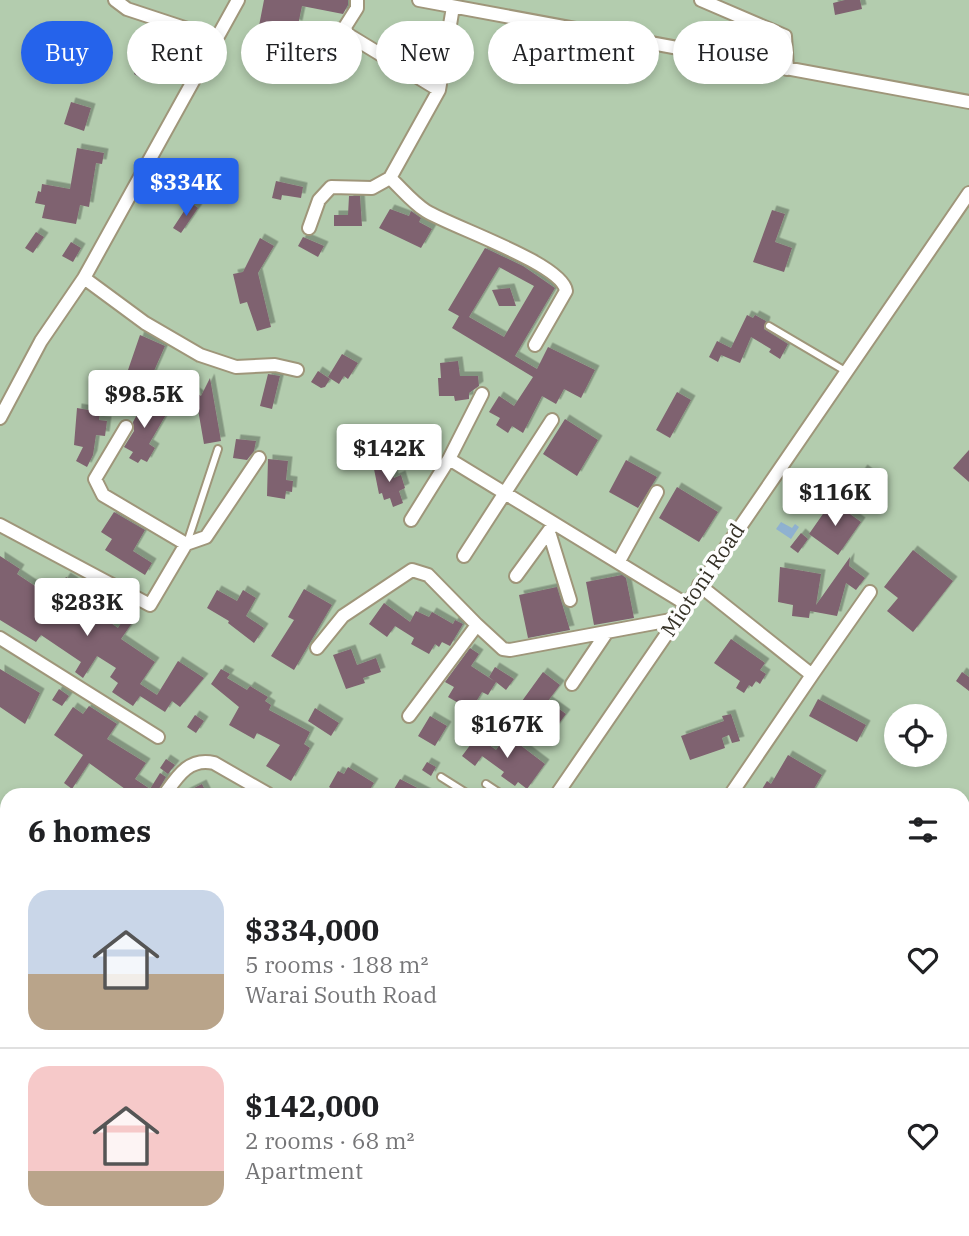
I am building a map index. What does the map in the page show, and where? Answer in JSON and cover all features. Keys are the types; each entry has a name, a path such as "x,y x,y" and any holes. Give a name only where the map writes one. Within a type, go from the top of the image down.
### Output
{"street":[{"path":"115,0 127,9 163,21"},
{"path":"225,21 238,0"},
{"path":"357,0 357,8 345,27 347,34 439,90"},
{"path":"419,0 673,48"},
{"path":"701,0 750,21"},
{"path":"309,228 319,200 331,187 372,188 390,178 439,90 453,7"},
{"path":"793,70 969,102"},
{"path":"0,418 41,341 84,278 190,84"},
{"path":"390,178 425,210 538,264 564,282 566,291 535,345"},
{"name":"Miotoni Road","path":"560,788 969,194"},
{"path":"84,278 145,323 201,355 236,367 275,365 297,370"},
{"path":"411,520 449,460 482,394"},
{"path":"464,556 552,420"},
{"path":"126,427 95,479 99,491 187,544"},
{"path":"0,525 147,605 154,603 187,544 206,537 259,458"},
{"path":"449,460 504,494 551,528 619,561 686,604"},
{"path":"619,561 657,492"},
{"path":"516,576 551,528"},
{"path":"551,528 570,600"},
{"path":"317,648 343,616 412,570 428,575 497,644 510,650 676,619"},
{"path":"699,585 812,675"},
{"path":"735,788 870,592"},
{"path":"409,716 477,625"},
{"path":"572,684 607,632"},
{"path":"0,638 158,737"},
{"path":"169,788 181,771 204,762 214,763 258,788"}],"lane":[{"path":"769,326 847,372"},
{"path":"187,544 218,449"},
{"path":"441,776 459,788"},
{"path":"485,784 491,788"}],"green space":[{"path":"0,0 969,0 969,788 0,788"}],"water":[{"path":"781,522 792,528 795,524 799,527 791,539 776,529"}],"building":[{"path":"264,0 348,0 343,14 302,6 299,21 260,21"},
{"path":"860,0 862,9 835,15 833,3"},
{"path":"71,102 91,108 84,131 64,124"},
{"path":"77,148 104,153 102,164 96,163 89,207 80,205 76,224 42,218 45,205 35,203 38,191 41,192 42,184 70,189"},
{"path":"276,181 303,187 301,198 282,195 281,200 272,198"},
{"path":"349,196 360,196 362,226 334,226 334,215 348,215"},
{"path":"190,202 198,208 181,233 173,228"},
{"path":"390,209 409,216 411,211 421,218 419,222 432,229 421,248 379,228"},
{"path":"772,210 785,214 775,242 792,248 784,272 753,262"},
{"path":"36,232 44,237 33,253 25,248"},
{"path":"303,237 324,246 318,257 298,246"},
{"path":"260,238 274,246 258,273 271,327 257,331 247,302 240,304 233,274 243,272"},
{"path":"71,242 81,248 73,262 62,256"},
{"path":"485,248 523,266 555,288 515,356 537,369 548,347 595,370 581,398 564,389 556,404 542,396 523,433 512,426 508,433 496,425 500,418 489,412 499,396 514,406 533,377 452,328 459,316 448,310","holes":["499,267 534,286 504,337 469,317"]},
{"path":"510,288 516,306 499,306 492,290"},
{"path":"747,315 753,318 755,315 766,321 764,329 788,344 780,359 769,352 771,349 751,337 740,363 721,355 718,362 709,357 717,341 731,348"},
{"path":"140,335 165,346 150,380 128,370"},
{"path":"342,354 358,363 348,379 344,376 339,384 328,377"},
{"path":"458,361 460,376 478,376 479,386 469,393 469,399 455,401 454,396 439,396 438,378 441,378 440,363"},
{"path":"318,371 330,379 325,387 321,388 311,382"},
{"path":"268,374 280,376 272,409 260,406"},
{"path":"210,378 221,441 204,444 195,392 201,396"},
{"path":"677,392 691,400 670,438 656,430"},
{"path":"139,397 167,413 149,444 155,448 147,462 141,459 138,463 129,458 133,452 124,447 134,431 133,422 138,413 132,410"},
{"path":"77,408 100,412 99,420 107,421 105,436 96,435 93,455 87,467 76,461 83,447 74,445"},
{"path":"565,419 598,440 577,476 543,454"},
{"path":"236,439 256,441 254,451 247,460 233,458"},
{"path":"969,450 969,482 953,468"},
{"path":"268,459 288,461 286,480 293,481 292,492 286,491 285,499 267,496"},
{"path":"626,460 657,477 638,508 609,492"},
{"path":"390,463 394,478 401,475 405,488 399,491 403,503 393,507 390,498 384,500 382,493 379,494 374,469"},
{"path":"863,469 883,484 875,496 867,490 864,495 851,486"},
{"path":"677,487 718,512 699,542 659,518"},
{"path":"832,501 861,522 838,555 809,534"},
{"path":"114,512 145,530 133,551 152,563 145,575 105,550 112,539 101,532"},
{"path":"801,533 808,539 798,553 790,547"},
{"path":"913,550 953,581 913,632 887,611 898,598 884,587"},
{"path":"0,556 20,569 17,574 53,598 66,577 74,582 67,593 118,628 126,615 134,620 121,639 155,662 140,684 157,695 178,661 204,678 180,707 172,701 165,712 140,696 133,706 112,692 118,683 110,677 116,668 97,656 83,678 75,672 81,662 41,635 36,642 0,620"},
{"path":"850,557 849,566 865,578 856,590 846,583 837,616 810,611 809,618 792,616 793,605 778,602 780,567 821,574 816,605"},
{"path":"622,575 626,578 634,618 594,625 586,582"},
{"path":"557,587 570,630 528,638 519,595"},
{"path":"304,589 332,605 294,670 271,656 294,620 288,617"},
{"path":"217,590 237,601 243,590 256,598 246,616 264,628 254,643 228,623 229,621 207,608"},
{"path":"384,603 410,622 416,611 429,617 432,612 453,624 455,620 463,624 450,646 442,642 439,647 435,644 429,654 411,644 414,638 395,626 387,637 369,624"},
{"path":"731,639 765,663 760,670 766,674 760,684 756,681 752,687 749,685 744,693 736,688 740,681 714,663"},
{"path":"470,648 479,654 471,666 494,681 489,677 495,667 514,679 506,690 496,682 488,695 482,692 474,705 469,702 462,705 448,697 454,687 445,682"},
{"path":"351,649 357,665 376,658 381,672 363,678 365,683 346,689 333,655"},
{"path":"0,669 40,693 25,724 0,707"},
{"path":"221,669 230,674 227,678 247,690 250,686 268,697 265,701 271,705 269,710 310,732 304,744 310,748 291,781 266,766 280,745 257,733 254,739 229,725 239,707 211,684"},
{"path":"543,672 560,685 548,701 566,714 548,738 538,731 547,719 522,701"},
{"path":"962,672 969,677 969,691 956,681"},
{"path":"59,689 69,696 62,706 52,700"},
{"path":"818,699 866,725 857,742 809,716"},
{"path":"89,706 117,724 107,739 146,763 135,779 148,788 124,788 89,763 73,788 64,783 83,755 54,735 73,707 83,714"},
{"path":"315,708 339,723 331,736 308,721"},
{"path":"731,714 740,741 732,743 729,735 722,738 725,748 690,760 681,736 724,721 722,716"},
{"path":"195,715 204,721 196,733 187,727"},
{"path":"430,716 447,726 435,746 418,736"},
{"path":"507,735 545,764 526,788 518,782 515,786 501,776 504,772 482,756 475,766 462,756 477,736 496,750"},
{"path":"788,755 822,775 814,788 763,788 767,781 771,784"},
{"path":"166,759 175,765 168,774 160,768"},
{"path":"427,762 436,767 431,776 422,770"},
{"path":"348,767 374,783 371,788 329,787 338,771 344,774"},
{"path":"160,773 166,777 160,788 151,788"},
{"path":"400,779 417,788 395,788"}]}
